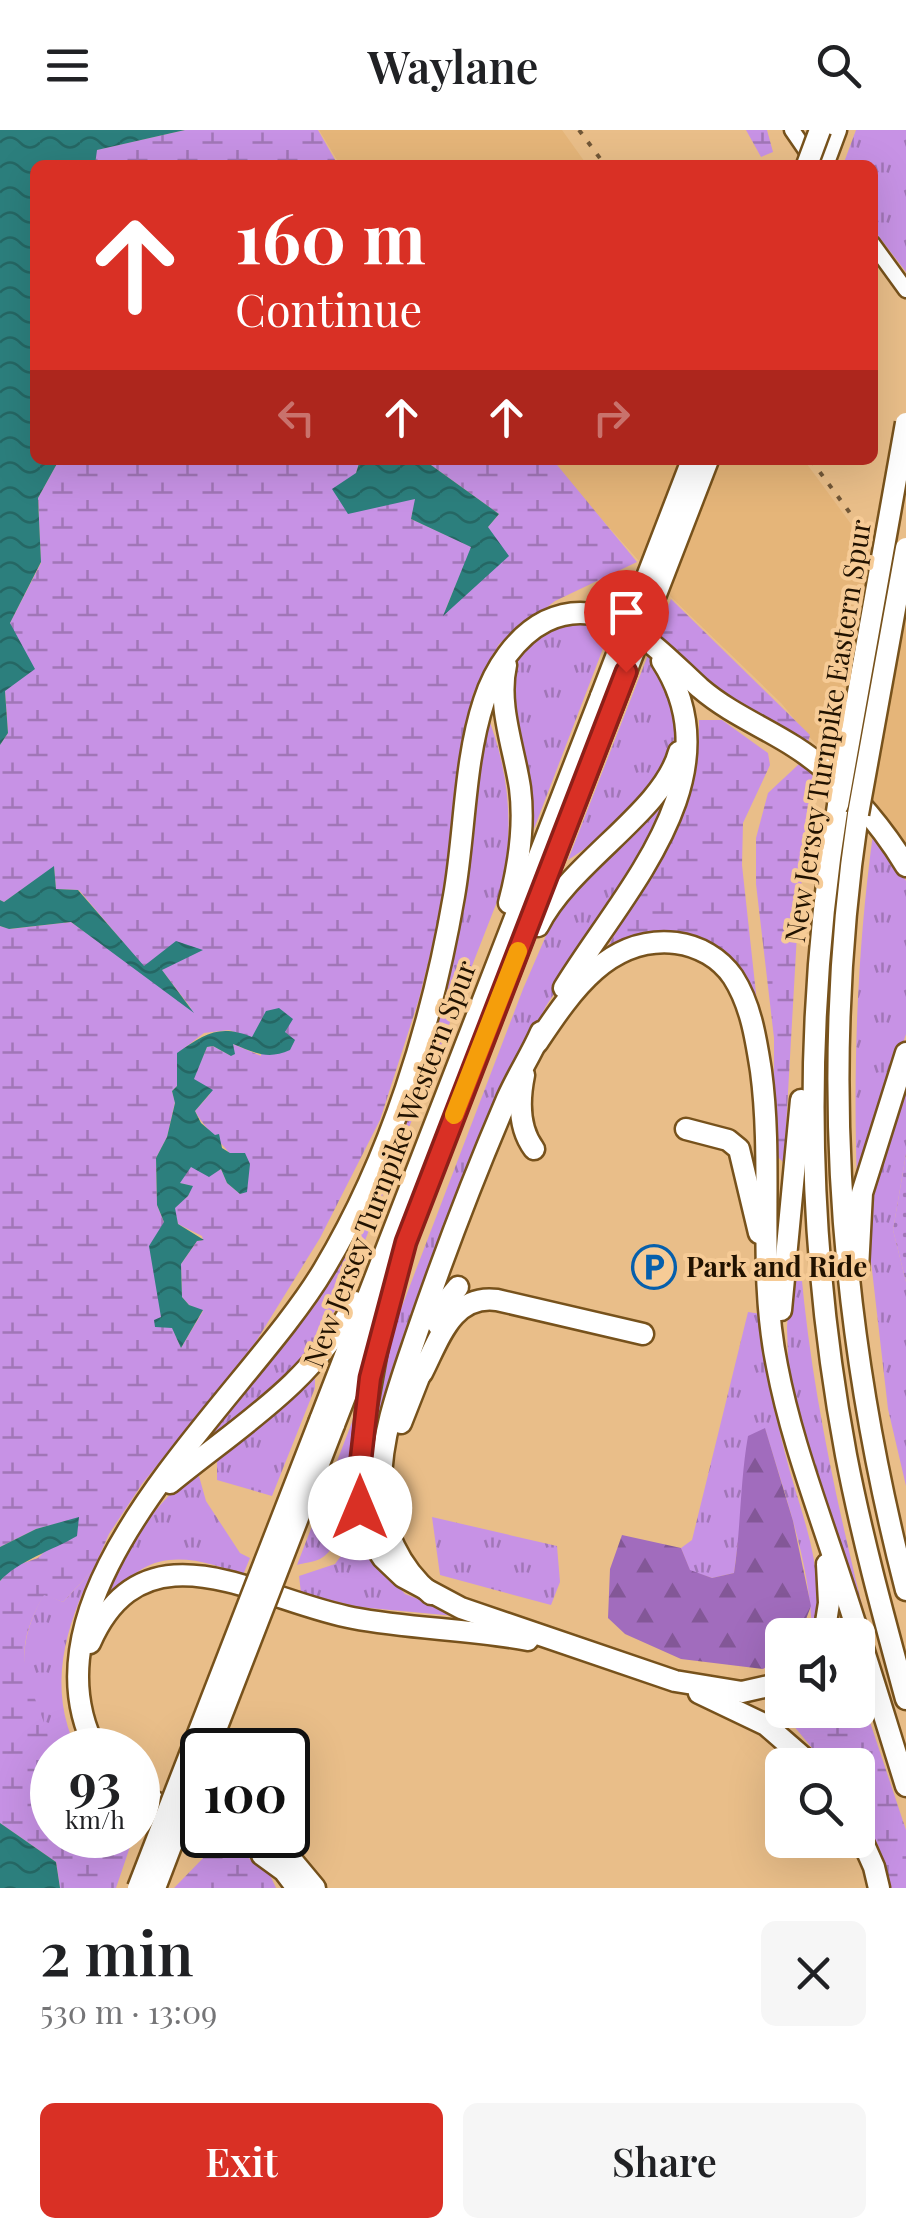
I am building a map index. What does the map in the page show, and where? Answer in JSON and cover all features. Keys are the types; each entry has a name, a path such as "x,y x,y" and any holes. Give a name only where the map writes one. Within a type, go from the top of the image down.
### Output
{"highway":[{"path":"797,160 807,130"},
{"path":"821,160 829,135"},
{"path":"811,160 829,135"},
{"name":"New Jersey Turnpike Eastern Spur","path":"906,423 818,989 814,1160 827,1331 856,1504 906,1699"},
{"name":"New Jersey Turnpike Western Spur","path":"138,1888 327,1422 406,1242 690,465"},
{"name":"New Jersey Turnpike Western Spur","path":"216,1728 410,1188 482,1003 706,465"},
{"name":"New Jersey Turnpike Eastern Spur","path":"906,548 848,809 837,1129 846,1271 872,1446 906,1590"},
{"path":"88,1728 81,1711 84,1629 104,1572 160,1481 302,1304 334,1252 366,1187 396,1111 428,1010 455,891 478,722 493,679 510,654 533,630 551,619 589,613 610,618 647,641 720,704 799,749 824,769 883,833 906,866"},
{"path":"431,1594 409,1570 389,1537 381,1499 383,1461 396,1396 435,1282 508,1095 559,995 648,859 684,778 688,750 684,716 673,679 647,641"},
{"path":"482,1003 522,840 519,785 504,698 510,654"},
{"path":"474,1063 501,1019 535,932 554,900 668,778 680,751 684,716"},
{"path":"536,1042 580,983 610,959 649,944 681,944 700,949 724,967 738,987 749,1012 764,1096 769,1294 775,1356 812,1499 830,1591 826,1618"},
{"path":"784,1398 783,1281 801,1092 818,989"},
{"path":"872,1446 871,1373 858,1272 859,1217 868,1170 906,1053"},
{"path":"526,1063 521,1116 534,1149"},
{"path":"686,1129 728,1140 742,1152 769,1294"},
{"path":"130,1528 170,1484 268,1408 314,1363 349,1313 377,1246 410,1188"},
{"path":"406,1242 370,1378 359,1489 362,1516 383,1558 403,1577 431,1594 675,1681 752,1717 793,1748"},
{"path":"383,1461 422,1372 446,1304 458,1288"},
{"path":"422,1372 451,1318 464,1305 479,1299 643,1334"},
{"path":"812,1499 906,1786"},
{"path":"80,1668 99,1624 120,1600 153,1579 187,1574 220,1578 298,1605 352,1618 503,1636 598,1656"},
{"path":"675,1681 742,1692 765,1687"},
{"path":"155,1888 180,1823"},
{"path":"267,1858 297,1888"},
{"path":"290,1858 315,1888"},
{"path":"870,1858 879,1888"}],"street":[{"path":"792,130 815,160"},
{"path":"878,251 906,290"}],"shaded area":[{"path":"319,130 562,130 583,160 337,160"},
{"path":"553,465 808,465 906,599 906,852 781,703 672,598"}],"green space":[{"path":"185,130 318,130 335,160 95,160 96,150"},
{"path":"746,130 767,130 773,152 761,157"},
{"path":"856,130 906,130 906,272 878,236 878,160 845,160"},
{"path":"56,465 358,465 356,473 416,499 411,519 472,547 444,613 488,527 499,514 431,465 557,465 637,562 555,601 499,644 473,694 450,874 419,999 380,1120 320,1238 255,1343 142,1484 109,1534 93,1570 63,1602 44,1595 32,1619 24,1657 46,1728 30,1728 30,1844 0,1823 0,1581 12,1567 38,1558 78,1518 36,1529 0,1547 0,926 10,929 71,922 191,1008 161,969 144,967 79,890 56,889 54,867 4,902 0,900 0,745 8,733 5,691 10,623 41,563 38,498","holes":["259,1026 261,1056 233,1044 231,1056 213,1046 207,1047 193,1080 210,1094 195,1111 234,1158 247,1191 240,1194 227,1183 221,1169 212,1174 191,1166 179,1183 192,1186 188,1196 174,1208 178,1224 203,1240 197,1241 181,1264 182,1297 203,1311 181,1348 172,1327 155,1327 155,1321 161,1317 164,1222 157,1205 156,1158 167,1137 175,1102 172,1091 177,1086 178,1053 204,1033 229,1030 252,1038"]},
{"path":"671,599 810,735 808,743 724,695 657,633"},
{"path":"573,619 612,625 524,855 509,684 531,642"},
{"path":"648,655 667,687 675,717 673,746 662,772 644,797 596,841 568,860"},
{"path":"486,712 508,802 508,847 500,894 343,1297 306,1358 266,1396 187,1457 288,1329 404,1105"},
{"path":"699,720 722,720 768,753 770,765 743,823 742,865 760,1030 745,985 659,936 607,948 682,812 697,752"},
{"path":"799,764 818,773 799,899 784,1163 774,1153 774,1038 756,884 756,838 768,793"},
{"path":"661,807 665,811 605,917 546,1006 497,1107 376,1496 371,1501 371,1451 382,1373 398,1317 523,989 551,924 596,865"},
{"path":"873,834 893,856 906,881 906,1034 857,1184 858,1009"},
{"path":"906,1089 906,1154 893,1230 906,1282 906,1486 888,1409 869,1244 873,1193"},
{"path":"906,1154 906,1282 893,1230"},
{"path":"794,1237 799,1246 824,1434 866,1618 859,1618 789,1387 787,1327"},
{"path":"748,1312 761,1314 777,1418 811,1543 817,1589 815,1618 811,1618 802,1556 765,1429 739,1535 734,1573 712,1578 690,1571 681,1548 692,1540"},
{"path":"315,1372 315,1388 272,1496 217,1480 217,1460 229,1446"},
{"path":"364,1391 354,1482 342,1530 333,1547 320,1559 297,1565"},
{"path":"765,1428 793,1521 811,1606 806,1618 765,1618 763,1669 681,1659 625,1634 608,1618 610,1569 622,1535 681,1548 690,1570 712,1578 734,1573 748,1436"},
{"path":"197,1469 206,1501 240,1553 250,1558 243,1575 206,1563 166,1560 142,1569 98,1604 140,1531"},
{"path":"432,1517 557,1546 560,1582 551,1605 440,1575"},
{"path":"360,1530 375,1558 405,1594 465,1617 359,1607 301,1593 299,1576 335,1564"},
{"path":"93,1570 74,1614 63,1659 61,1681 68,1728 43,1728 29,1691 24,1656 27,1637 44,1594 63,1602"},
{"path":"875,1656 897,1743 875,1670"},
{"path":"795,1728 872,1728 906,1830 906,1888 890,1888 875,1840 875,1748 812,1748"},
{"path":"50,1858 126,1858 116,1888 60,1888 56,1862"},
{"path":"203,1858 249,1858 270,1875 276,1888 174,1888"}],"water":[{"path":"0,130 185,130 97,150 96,160 30,160 30,465 56,465 38,498 41,562 10,623 35,669 5,691 8,733 0,745"},
{"path":"358,465 431,465 499,514 488,527 509,556 443,616 471,547 411,519 415,499 348,514 332,489 356,473"},
{"path":"54,866 56,889 78,890 144,966 176,941 203,950 162,970 194,1013 71,922 9,929 0,926 0,900 4,902"},
{"path":"279,1008 293,1019 285,1032 295,1040 290,1050 268,1055 233,1044 235,1054 231,1056 213,1046 207,1047 194,1079 213,1090 195,1111 201,1123 219,1134 222,1148 230,1153 245,1153 250,1164 247,1192 240,1194 227,1183 221,1169 209,1177 191,1167 180,1183 193,1186 175,1208 178,1224 204,1240 197,1241 181,1264 182,1297 189,1305 203,1310 181,1348 172,1328 155,1327 154,1320 161,1317 149,1246 164,1222 157,1205 156,1158 167,1137 175,1103 172,1091 177,1086 177,1053 196,1040 222,1031 252,1037 266,1011"},
{"path":"79,1517 77,1536 26,1562 0,1581 0,1547 36,1529"},
{"path":"0,1823 30,1844 30,1858 50,1858 56,1862 60,1888 0,1888"}],"railway":[{"path":"579,130 601,160"},
{"path":"815,465 906,589"}],"slow traffic":[{"path":"454,1115 518,951"}],"place":[{"name":"Park and Ride","path":"654,1267"}],"route":[{"path":"360,1508 360,1467 370,1378 406,1242 626,672"}]}
